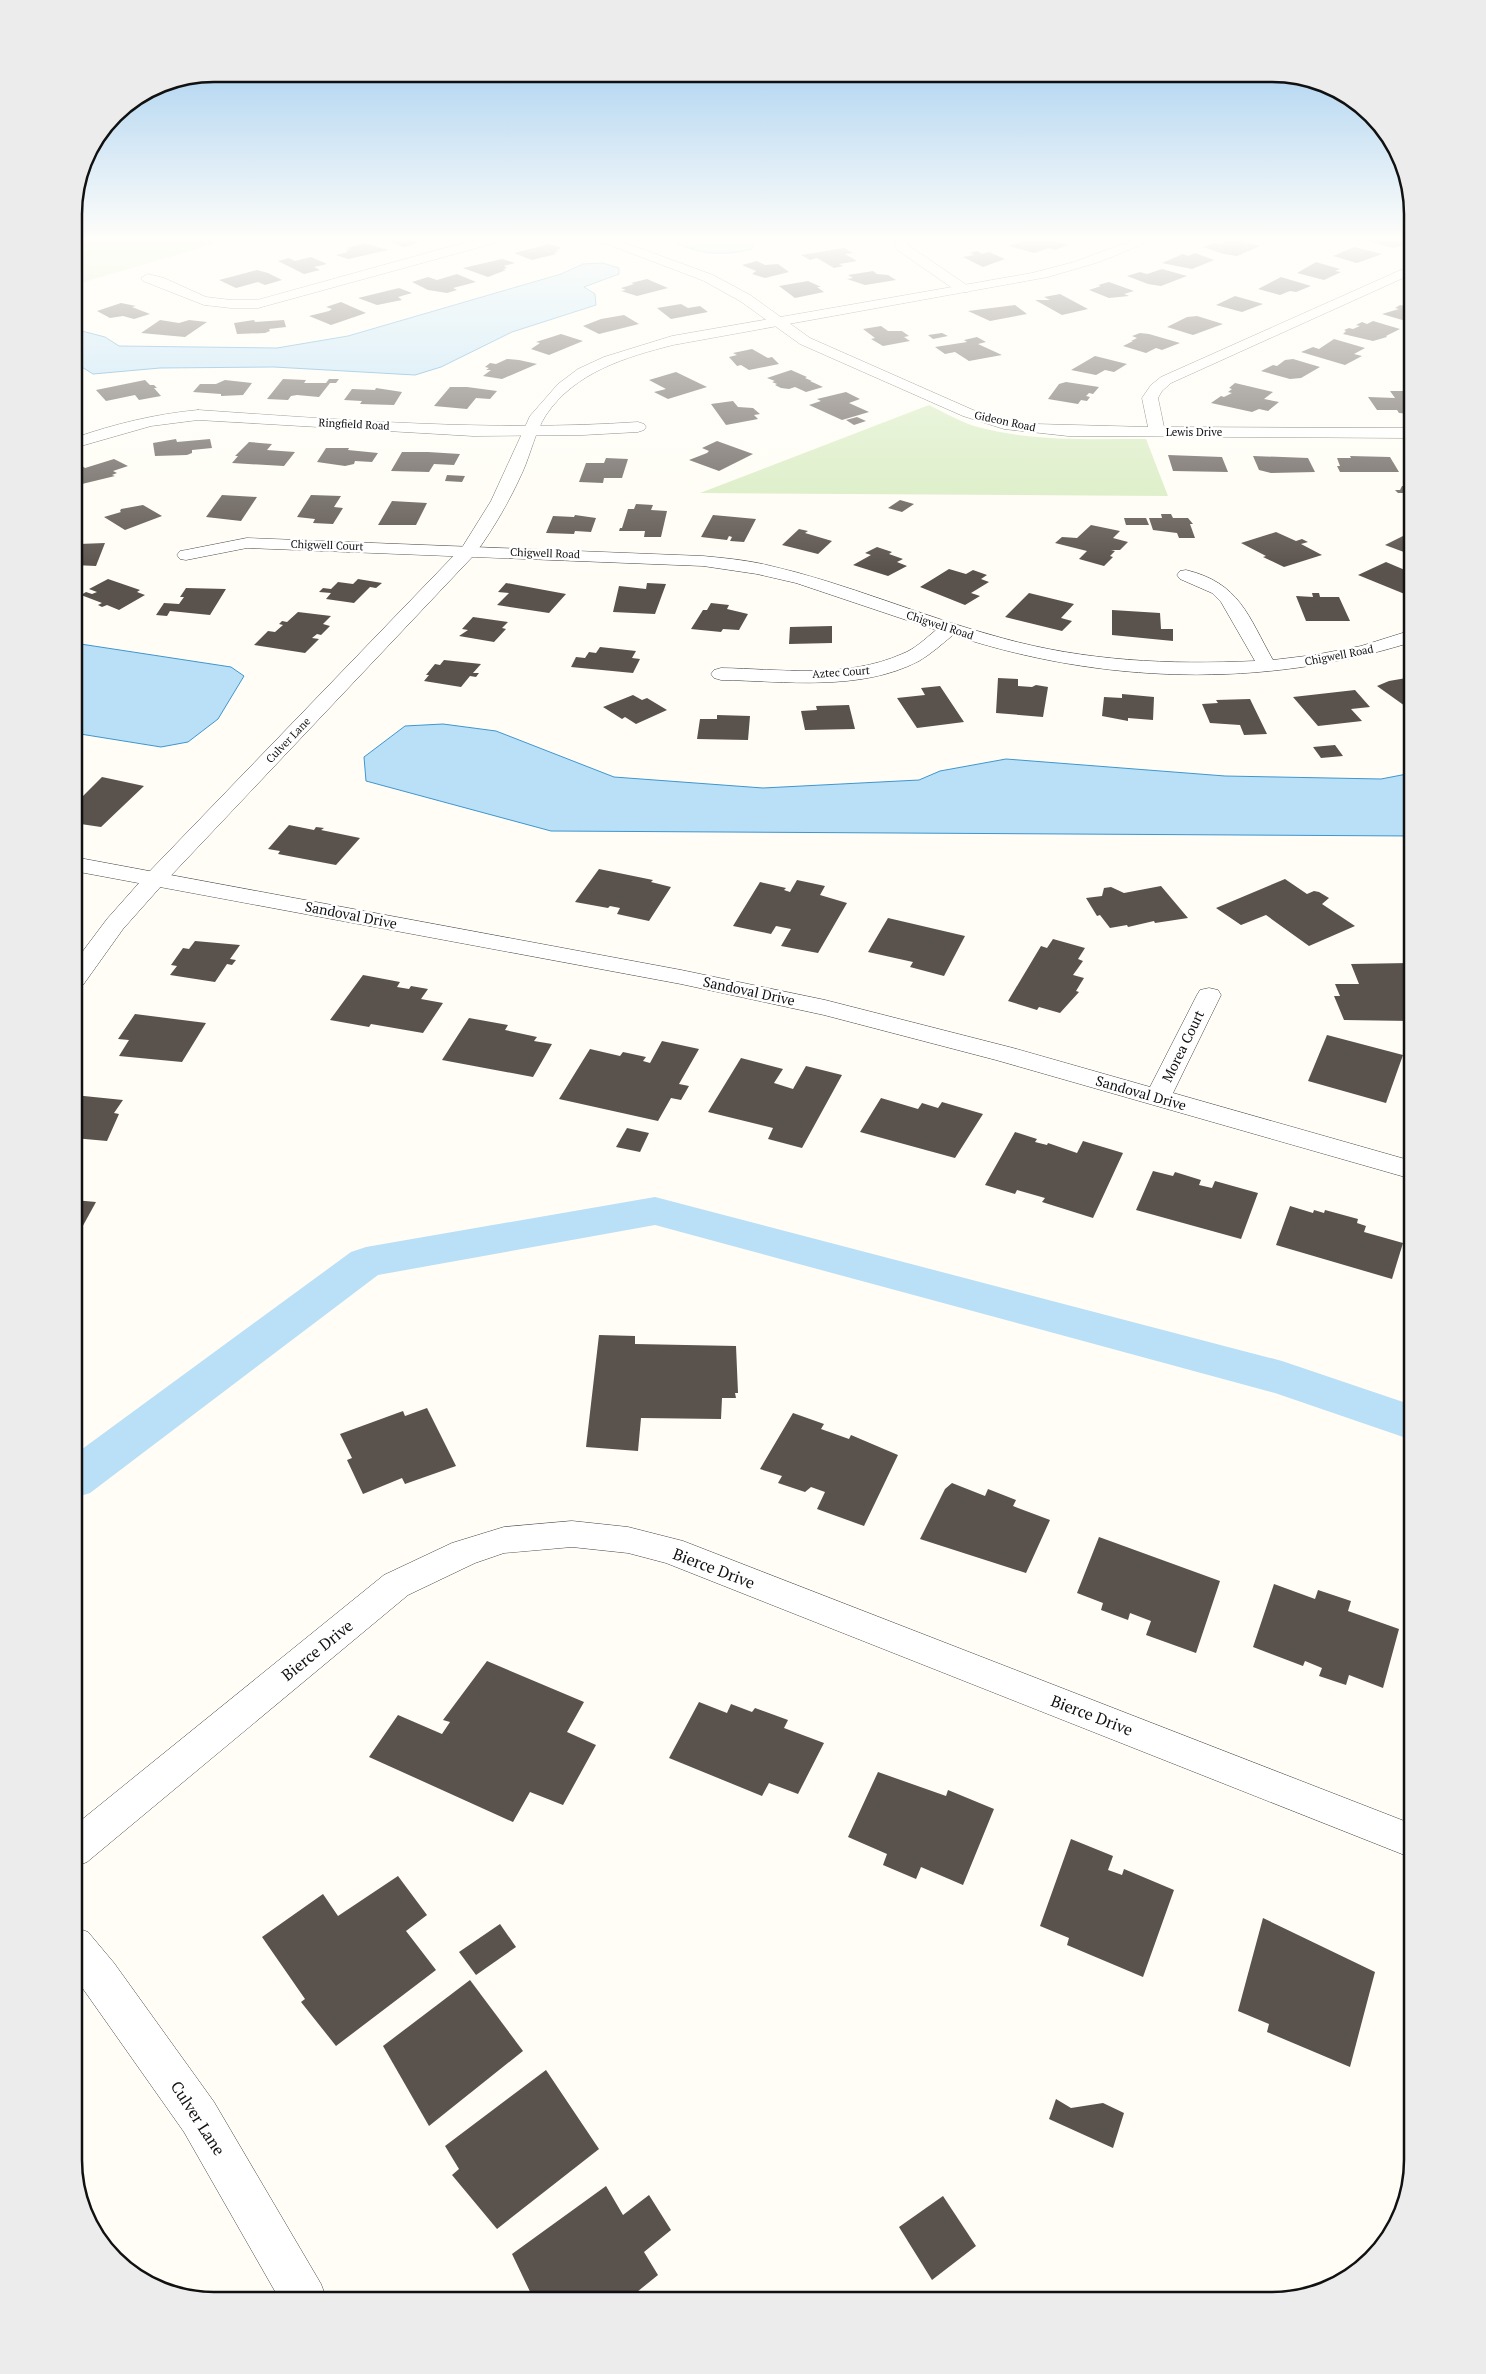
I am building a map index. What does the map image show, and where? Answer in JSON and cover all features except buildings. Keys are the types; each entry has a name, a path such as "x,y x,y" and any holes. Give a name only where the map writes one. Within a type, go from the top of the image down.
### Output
{"street":[{"name":"Culver Lane","path":"83,968 115,924 155,879 469,550 483,532 500,500 516,469 534,422 546,405 565,385 598,364 647,348"},
{"name":"Gideon Road","path":"820,348 981,418 1035,429 1157,432"},
{"name":"Lewis Drive","path":"1237,348 1166,380 1156,388 1150,398 1157,432 1404,434"},
{"name":"Ringfield Road","path":"83,440 134,423 172,416 198,415 530,432 591,431 638,427"},
{"name":"Chigwell Court","path":"186,555 247,543 469,550"},
{"name":"Chigwell Road","path":"469,550 677,559 745,566 774,572 847,593 998,644 1041,654 1103,663 1209,668 1267,666 1334,658 1374,649 1404,639"},
{"path":"1186,575 1218,589 1230,599 1267,666"},
{"name":"Aztec Court","path":"722,674 832,675 877,669 910,657 950,628"},
{"name":"Sandoval Drive","path":"83,866 681,977 815,1006 1004,1054 1404,1168"},
{"name":"Morea Court","path":"1158,1098 1209,995"},
{"name":"Bierce Drive","path":"82,1842 396,1585 464,1553 504,1540 572,1534 628,1540 671,1551 1404,1838"},
{"name":"Culver Lane","path":"82,1955 100,1976 199,2117 301,2291"}],"green space":[{"path":"929,405 974,426 1016,435 1081,439 1146,439 1168,496 700,493"}],"water":[{"path":"83,348 480,348 441,367 415,375 274,367 160,368 93,374 83,368"},
{"path":"83,644 231,667 244,676 218,719 188,742 161,747 83,734"},
{"path":"443,724 496,731 614,777 763,788 919,780 940,771 1006,759 1225,776 1381,779 1404,775 1404,836 551,831 366,781 364,757 405,726"}],"waterway":[{"path":"82,1474 366,1262 655,1211 1282,1378 1404,1420"}]}
